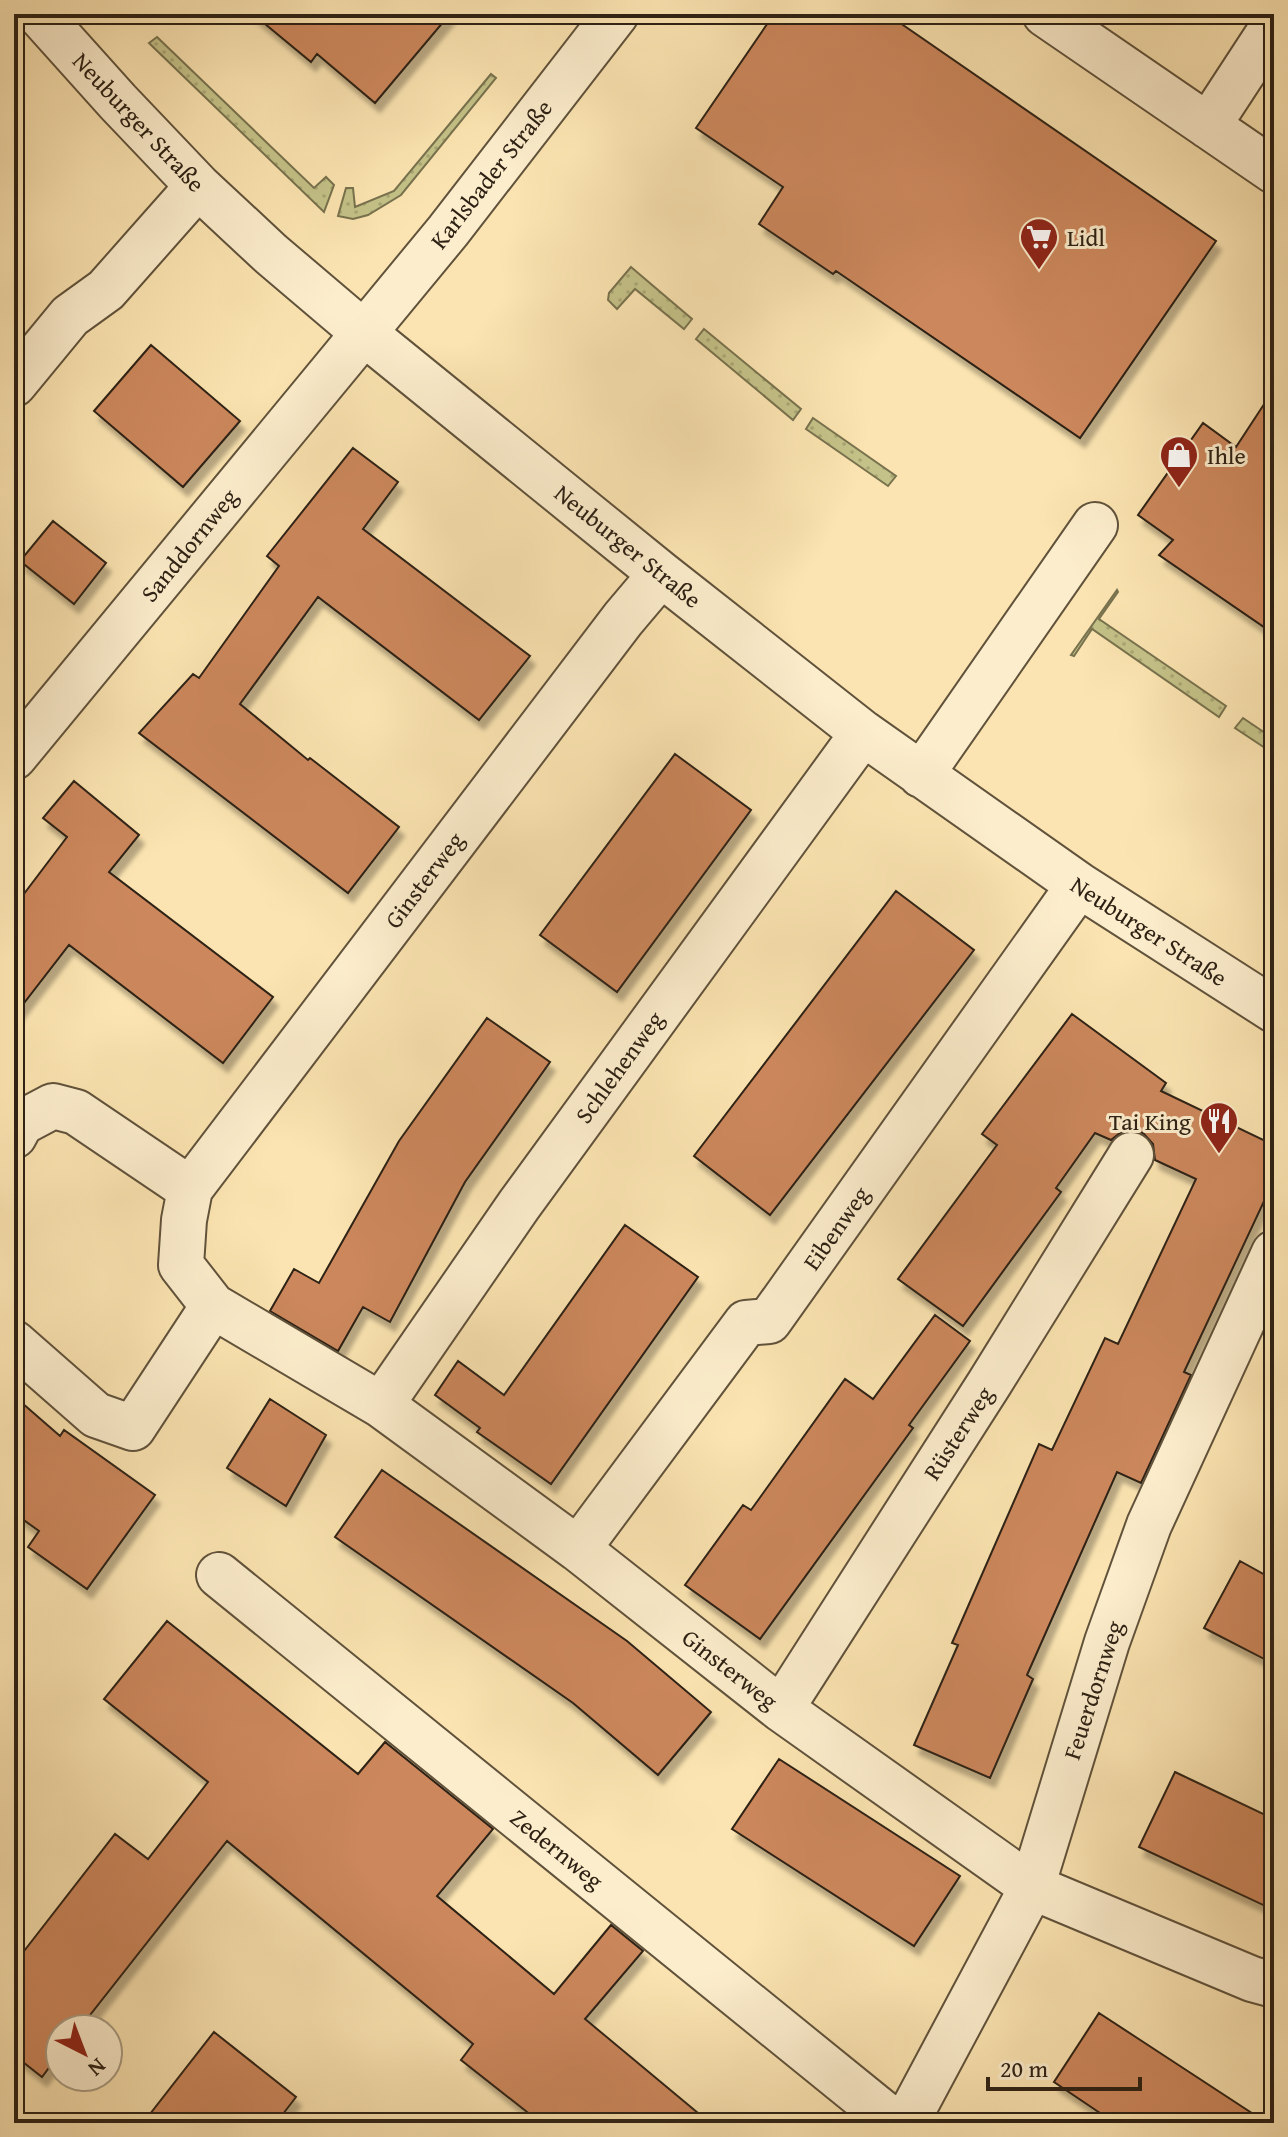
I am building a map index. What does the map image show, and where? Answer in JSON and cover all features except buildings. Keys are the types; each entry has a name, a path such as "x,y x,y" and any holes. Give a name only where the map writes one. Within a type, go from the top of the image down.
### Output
{"street":[{"name":"Neuburger Straße","path":"39,14 198,186 271,254 661,574 921,775 1079,885 1274,1010"},
{"name":"Karlsbader Straße","path":"364,333 448,231 616,14"},
{"path":"1045,14 1274,171"},
{"path":"1208,126 1274,25"},
{"path":"14,384 70,316 106,290 198,186"},
{"name":"Sanddornweg","path":"14,757 364,333"},
{"path":"921,775 1095,525"},
{"name":"Ginsterweg","path":"661,574 623,619 190,1189 181,1265 213,1306 381,1405 578,1549 781,1709 1032,1887 1252,1979 1274,1985"},
{"name":"Schlehenweg","path":"381,1405 519,1205 863,733"},
{"name":"Eibenweg","path":"578,1549 746,1323 769,1321 1079,885"},
{"path":"14,1136 21,1123 53,1106 76,1112 190,1189"},
{"name":"Rüsterweg","path":"781,1709 981,1397 1131,1155"},
{"name":"Feuerdornweg","path":"906,2123 1032,1887 1107,1642 1149,1525 1274,1253"},
{"path":"14,1343 96,1415 133,1428 213,1306"},
{"name":"Zedernweg","path":"219,1575 895,2123"}],"shaded area":[{"path":"157,37 314,188 326,177 334,185 324,212 149,43"},
{"path":"491,74 496,78 401,195 368,215 353,219 338,216 346,188 353,188 355,207 394,191"},
{"path":"631,267 692,319 684,329 635,289 617,309 608,300 609,293"},
{"path":"704,329 801,409 793,420 696,339"},
{"path":"813,418 896,476 888,486 806,429"},
{"path":"1117,590 1099,619 1226,706 1219,717 1092,629 1074,656 1071,655"},
{"path":"1243,718 1274,739 1274,754 1235,728"}],"place":[{"name":"Lidl","path":"1039,271"},
{"name":"Ihle","path":"1179,489"},
{"name":"Tai King","path":"1219,1155"}]}
